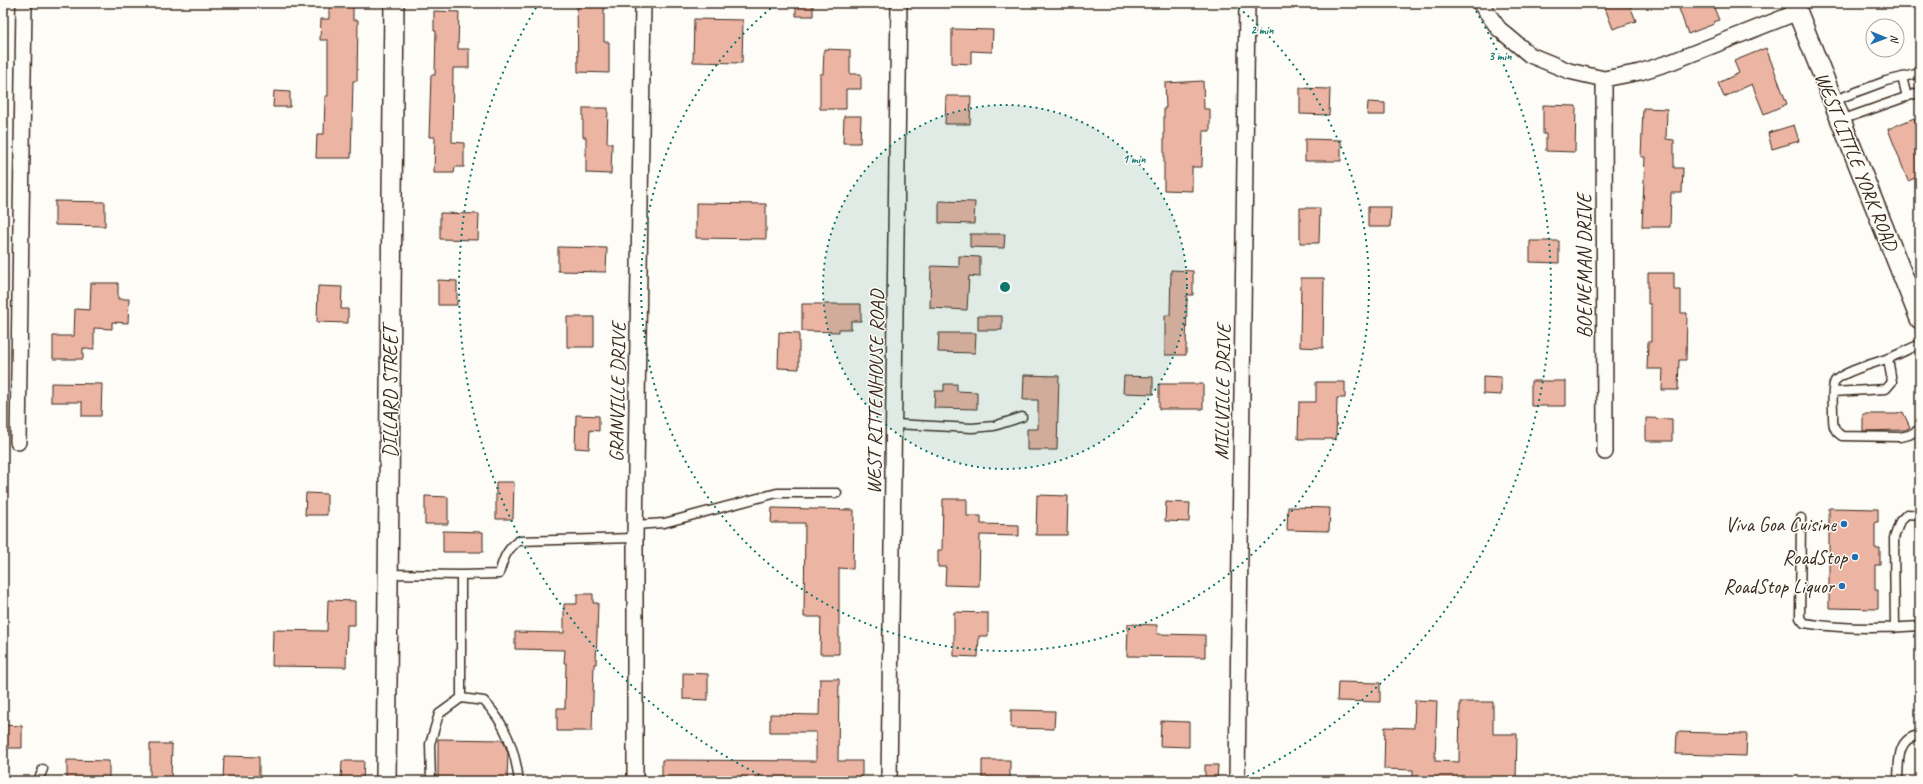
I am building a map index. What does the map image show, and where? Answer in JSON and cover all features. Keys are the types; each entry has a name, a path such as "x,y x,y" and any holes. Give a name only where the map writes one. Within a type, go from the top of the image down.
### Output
{"street":[{"path":"18,442 24,3"},
{"name":"DILLARD STREET","path":"386,781 394,3"},
{"name":"GRANVILLE DRIVE","path":"635,781 635,532 643,3"},
{"name":"WEST RITTENHOUSE ROAD","path":"889,781 895,424 899,3"},
{"name":"MILLVILLE DRIVE","path":"1237,781 1247,3"},
{"path":"1480,3 1499,29 1530,55 1569,71 1604,79 1640,72 1671,62 1796,8"},
{"name":"WEST LITTLE YORK ROAD","path":"1796,8 1920,319"},
{"name":"BOENEMAN DRIVE","path":"1604,79 1604,452"}],"lane":[{"path":"1832,100 1902,77 1920,73"},
{"path":"1902,77 1907,96"},
{"path":"1841,120 1920,92"},
{"path":"1920,344 1838,378 1834,382 1833,392 1834,426 1836,432 1842,436 1900,437 1909,435 1920,429"},
{"path":"1833,392 1886,389 1892,382 1888,358"},
{"path":"895,424 972,428 994,426 1022,417"},
{"path":"389,574 499,574 504,557 510,547 518,541 635,532 777,493 837,493"},
{"path":"1895,628 1894,538 1900,521 1907,514 1920,514"},
{"path":"1801,518 1800,618 1804,623 1820,626 1895,628 1920,626"},
{"path":"460,575 461,698"},
{"path":"431,781 430,744 439,714 461,698 484,701 505,728 514,751 519,781"},
{"path":"1898,781 1903,743 1912,736 1920,735"},
{"path":"38,781 43,769"}],"building":[{"path":"329,3 353,3 353,20 358,20 357,81 353,81 351,158 316,158 317,134 324,134 325,96 328,96 328,40 320,40 321,19 329,19"},
{"path":"577,3 604,3 604,42 609,42 609,73 578,72"},
{"path":"796,3 813,3 813,16 796,16"},
{"path":"1603,3 1629,3 1636,21 1613,29"},
{"path":"1677,3 1712,3 1719,20 1714,22 1714,24 1688,34"},
{"path":"434,11 459,12 458,49 469,49 469,68 453,68 452,142 464,143 464,167 455,167 454,173 434,173 435,137 429,137 431,75 435,75 436,31 434,31"},
{"path":"694,19 743,20 742,63 693,62"},
{"path":"952,29 993,30 992,52 971,51 971,64 952,63"},
{"path":"1766,48 1787,104 1764,114 1752,84 1724,97 1718,83 1739,73 1734,61"},
{"path":"824,49 850,50 850,74 861,74 861,89 846,89 846,109 820,109 820,74 823,74"},
{"path":"1203,81 1204,109 1210,109 1210,131 1203,131 1202,167 1192,167 1192,191 1164,190 1164,108 1166,108 1165,83"},
{"path":"1300,88 1330,89 1329,115 1300,114"},
{"path":"274,91 290,92 290,107 273,107"},
{"path":"946,96 971,96 970,124 945,124"},
{"path":"1368,102 1385,103 1385,115 1367,115"},
{"path":"1543,105 1576,106 1575,152 1546,151 1546,134 1543,134"},
{"path":"583,108 608,108 607,143 612,143 611,174 586,173 586,137 583,137"},
{"path":"1643,108 1667,109 1666,139 1674,140 1674,168 1683,168 1682,193 1671,193 1670,227 1642,227 1645,157 1641,157"},
{"path":"844,116 861,116 860,143 843,143"},
{"path":"1914,118 1920,133 1920,176 1908,181 1888,129"},
{"path":"1794,125 1799,141 1772,149 1768,133"},
{"path":"1305,139 1341,140 1341,161 1305,161"},
{"path":"55,201 105,202 105,226 55,225"},
{"path":"939,201 975,202 974,224 939,223"},
{"path":"696,203 766,204 766,239 696,238"},
{"path":"1368,207 1391,207 1390,227 1368,227"},
{"path":"1300,208 1320,208 1319,243 1300,243"},
{"path":"440,213 479,214 478,240 440,239"},
{"path":"970,234 1005,234 1004,248 970,247"},
{"path":"1530,241 1559,241 1559,263 1530,262"},
{"path":"558,247 607,248 606,272 558,271"},
{"path":"959,256 980,257 980,277 969,276 967,310 930,308 931,266 959,267"},
{"path":"1171,270 1193,271 1193,295 1187,295 1186,355 1165,355 1165,315 1170,315"},
{"path":"1648,273 1674,273 1674,290 1681,290 1681,313 1687,313 1686,360 1679,360 1678,390 1662,390 1663,369 1647,369 1648,342 1651,342 1651,304 1648,304"},
{"path":"1301,278 1324,278 1323,348 1300,347"},
{"path":"438,280 457,281 457,305 438,305"},
{"path":"91,283 118,283 118,299 129,299 128,323 112,322 112,329 94,328 94,349 83,348 83,359 53,359 53,336 74,336 75,309 90,310"},
{"path":"318,286 342,287 341,309 348,309 348,323 317,322"},
{"path":"802,304 861,304 861,321 851,321 851,329 839,329 839,332 802,331"},
{"path":"978,316 1002,316 1002,330 978,330"},
{"path":"567,317 594,317 594,347 567,347"},
{"path":"779,332 799,333 799,369 778,368"},
{"path":"939,333 976,333 975,353 938,352"},
{"path":"1024,375 1059,376 1057,450 1027,450 1027,429 1038,429 1038,400 1023,400"},
{"path":"1124,376 1153,377 1153,394 1123,393"},
{"path":"1483,376 1501,377 1501,395 1483,394"},
{"path":"1531,381 1566,381 1566,406 1531,406"},
{"path":"1316,382 1345,382 1345,398 1337,398 1336,439 1298,439 1299,402 1316,402"},
{"path":"51,383 102,384 101,416 82,416 82,402 51,402"},
{"path":"944,384 957,384 957,391 977,392 977,409 934,408 935,391 944,391"},
{"path":"1159,384 1203,384 1203,409 1159,409"},
{"path":"1903,412 1910,427 1905,430 1863,431 1863,414 1897,414"},
{"path":"576,415 599,416 599,431 590,430 589,449 575,448"},
{"path":"1646,418 1672,419 1672,441 1646,441"},
{"path":"496,482 514,482 513,519 496,519"},
{"path":"306,493 327,494 327,515 305,515"},
{"path":"1037,495 1068,496 1067,535 1036,535"},
{"path":"425,496 448,497 448,524 425,524"},
{"path":"943,499 967,499 967,516 981,516 981,524 1019,525 1019,536 980,535 979,586 945,585 946,567 938,567 938,550 942,550"},
{"path":"1166,502 1190,503 1189,522 1165,521"},
{"path":"1288,507 1330,508 1329,531 1287,530"},
{"path":"772,508 854,510 853,569 839,568 839,654 820,654 821,617 804,617 805,523 771,523"},
{"name":"RoadStop","path":"1829,508 1878,509 1878,522 1875,522 1875,548 1880,548 1880,565 1875,565 1875,590 1878,590 1878,609 1829,608"},
{"path":"443,531 483,532 483,552 443,552"},
{"path":"577,594 593,594 593,603 598,603 592,731 557,731 557,708 565,708 565,650 515,649 515,632 564,633 564,604 577,604"},
{"path":"328,600 355,601 355,625 347,625 346,667 272,666 273,630 327,631"},
{"path":"954,612 988,613 988,636 979,636 978,657 954,656"},
{"path":"1128,624 1157,625 1157,634 1205,635 1205,657 1127,656"},
{"path":"683,673 708,674 708,700 683,699"},
{"path":"820,679 839,679 838,761 862,761 862,781 662,781 662,760 816,761 816,732 770,732 770,714 819,715"},
{"path":"1338,682 1380,683 1380,702 1337,701"},
{"path":"1415,700 1437,701 1435,761 1459,762 1460,702 1493,702 1493,734 1517,734 1516,781 1413,781 1413,770 1384,769 1385,727 1414,728"},
{"path":"1011,710 1055,711 1054,729 1011,728"},
{"path":"1161,721 1189,722 1189,747 1160,746"},
{"path":"3,725 22,726 22,748 3,748"},
{"path":"1677,732 1747,734 1746,756 1676,754"},
{"path":"438,739 503,740 508,753 507,781 438,781"},
{"path":"150,744 172,744 171,781 150,781"},
{"path":"224,756 259,757 259,781 223,781"},
{"path":"67,760 109,761 109,781 67,781"},
{"path":"982,760 1010,760 1010,779 982,778"},
{"path":"342,761 364,761 363,781 341,781"},
{"path":"1205,765 1218,765 1217,781 1205,781"}],"place":[{"name":"Viva Goa Cuisine","path":"1844,524"},
{"name":"RoadStop","path":"1855,557"},
{"name":"RoadStop Liquor","path":"1842,586"}]}
